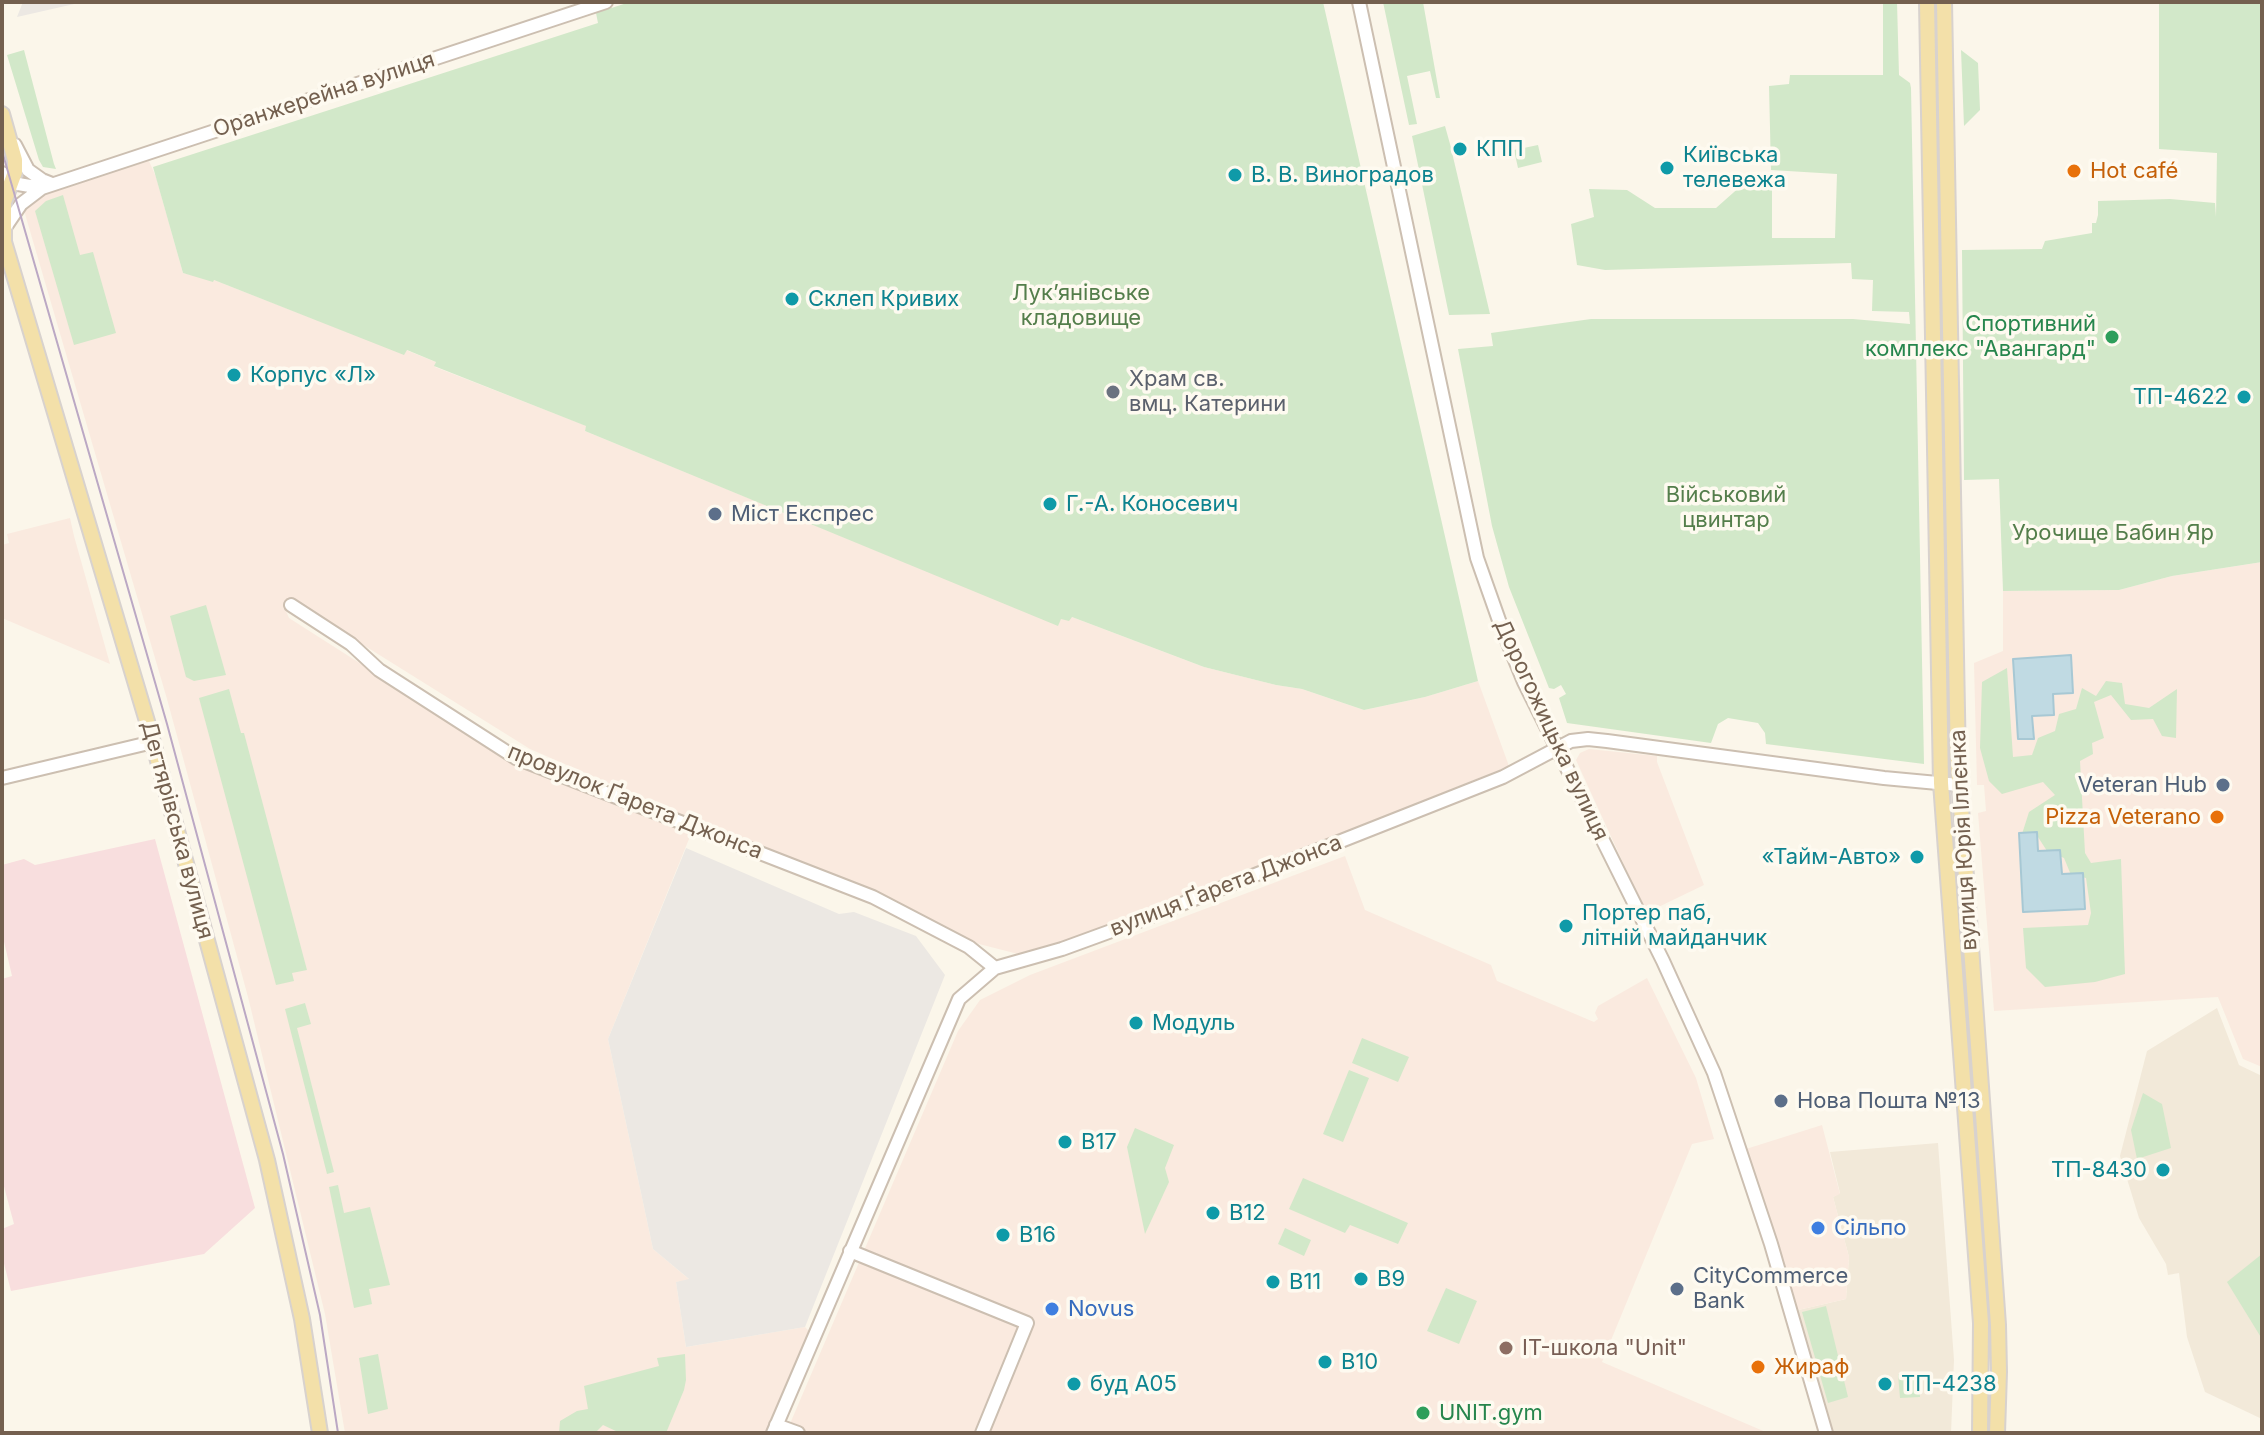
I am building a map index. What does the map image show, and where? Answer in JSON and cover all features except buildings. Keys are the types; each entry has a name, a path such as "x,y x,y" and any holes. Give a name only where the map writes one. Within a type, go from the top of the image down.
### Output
{"main road":[{"name":"вулиця Юрія Іллєнка","path":"1927,2 1941,783 1981,1323 1980,1433"},
{"name":"вулиця Юрія Іллєнка","path":"1944,2 1959,785 1998,1325 1997,1433"},
{"path":"3,118 15,160 8,177 3,235"},
{"name":"Дегтярівська вулиця","path":"3,235 153,742 267,1160 302,1319 320,1433"},
{"path":"1932,245 1948,245"}],"street":[{"name":"Оранжерейна вулиця","path":"47,186 606,2"},
{"name":"Дорогожицька вулиця","path":"1359,2 1477,558 1524,682 1663,961 1714,1073 1770,1239 1826,1433"},
{"path":"3,118 28,170 47,186"},
{"path":"8,177 29,187 47,186"},
{"path":"3,235 21,204 47,186"},
{"name":"провулок Ґарета Джонса","path":"291,605 351,644 379,670 516,758 873,897 969,947 995,968"},
{"name":"вулиця Ґарета Джонса","path":"774,1429 959,999 995,968 1029,960 1136,922 1503,777 1542,758 1556,747 1588,739 1959,785"},
{"path":"2,778 153,742"},
{"path":"850,1251 1027,1323 982,1433"},
{"path":"774,1429 798,1433"}],"shaded area":[{"path":"23,2 83,2 17,17"},
{"path":"149,161 183,273 214,280 404,354 406,350 436,362 435,367 587,426 585,431 1058,625 1061,618 1072,617 1204,667 1302,689 1364,710 1425,697 1478,681 1509,766 1156,908 1022,955 979,944 530,749 293,601 283,604 289,618 513,761 691,834 608,1039 653,1249 690,1280 676,1282 686,1347 805,1327 811,1333 769,1433 345,1433 325,1314 248,997 167,699 23,207 34,198 57,188"},
{"path":"70,518 110,664 2,618 2,545 9,543 7,534"},
{"path":"2262,562 2262,1067 2243,1059 2218,997 1994,1011 1978,813 1986,811 1984,785 1977,785 1974,663 2003,651 2003,591 2119,590 2172,576"},
{"path":"1589,749 1657,756 1704,885 1646,913 1576,760 1580,753"},
{"path":"155,839 255,1208 204,1254 11,1291 2,1256 2,1229 14,1224 2,1179 2,979 12,976 2,933 2,865 24,859 35,865"},
{"path":"686,848 839,914 854,912 916,936 945,975 805,1327 686,1347 676,1282 689,1279 653,1249 608,1039"},
{"path":"1345,856 1365,910 1491,965 1497,981 1594,1022 1598,1019 1595,1013 1598,1006 1647,978 1696,1078 1714,1139 1692,1144 1602,1362 1768,1433 786,1433 958,1031 980,1000 1030,975"},
{"path":"2217,1008 2239,1065 2262,1076 2262,1419 2205,1392 2187,1337 2179,1273 2168,1275 2166,1264 2139,1218 2120,1156 2147,1051"},
{"path":"1822,1125 1840,1194 1833,1197 1849,1257 1846,1299 1794,1311 1746,1149"},
{"path":"1938,1143 1954,1360 1951,1433 1833,1433 1794,1311 1846,1299 1849,1257 1833,1197 1840,1193 1830,1152"}],"green space":[{"name":"Лукʼянівське кладовище","path":"630,2 1323,2 1478,681 1425,697 1364,710 1302,689 1204,667 1072,617 1069,621 1061,619 1058,626 585,431 586,426 434,366 436,362 407,350 404,355 214,280 183,273 153,167 598,23 596,13"},
{"path":"1383,2 1423,2 1440,98 1436,98 1430,71 1407,76 1417,124 1409,125"},
{"name":"Військовий цвинтар","path":"1883,2 1897,2 1899,75 1910,83 1911,88 1924,764 1766,744 1765,733 1758,723 1728,718 1718,724 1711,743 1567,723 1559,698 1566,694 1561,685 1549,688 1509,587 1492,526 1458,349 1493,346 1491,333 1591,319 1853,319 1910,324 1909,312 1872,311 1873,280 1852,279 1851,263 1605,270 1577,265 1571,224 1594,217 1589,189 1627,190 1655,208 1716,208 1742,185 1772,185 1772,238 1835,238 1837,174 1771,170 1769,86 1789,84 1790,75 1883,75"},
{"name":"Спортивний комплекс \"Авангард\"","path":"2159,2 2262,2 2262,562 2172,576 2119,590 2003,591 1999,479 1964,480 1962,250 2042,249 2045,241 2092,233 2092,223 2096,223 2098,215 2098,201 2170,199 2215,203 2216,217 2217,153 2159,149"},
{"path":"24,50 56,169 43,167 39,160 7,55"},
{"path":"1961,50 1978,63 1980,110 1964,126"},
{"path":"1445,126 1490,314 1449,315 1412,136"},
{"path":"1538,145 1542,162 1518,168 1514,150"},
{"path":"63,195 80,255 93,252 116,333 74,345 35,211 46,201"},
{"path":"206,605 226,675 194,681 186,677 170,616"},
{"path":"2007,668 2013,757 2032,755 2038,738 2055,731 2059,714 2076,709 2082,688 2096,696 2106,681 2122,683 2125,704 2149,708 2177,689 2176,738 2162,736 2153,719 2131,720 2111,695 2094,702 2104,738 2092,743 2093,754 2080,761 2085,853 2091,863 2121,859 2125,974 2095,982 2045,987 2026,968 2023,928 2088,925 2091,913 2086,878 2071,875 2064,858 2047,851 2038,837 2022,834 2029,812 2055,795 2043,782 2002,794 1989,781 1980,748 1982,682"},
{"path":"229,689 241,733 244,733 307,970 292,973 294,981 276,985 199,698"},
{"path":"305,1003 311,1024 297,1028 334,1172 327,1174 285,1009"},
{"path":"1362,1038 1409,1057 1398,1082 1352,1063"},
{"path":"1349,1070 1369,1078 1343,1142 1323,1134"},
{"path":"2143,1093 2162,1104 2171,1148 2137,1159 2131,1130"},
{"path":"1135,1128 1174,1145 1165,1168 1169,1182 1145,1234 1127,1147"},
{"path":"1303,1178 1408,1223 1398,1244 1350,1225 1345,1233 1289,1209"},
{"path":"338,1185 344,1213 370,1207 390,1285 369,1289 372,1304 354,1308 329,1187"},
{"path":"1285,1228 1311,1240 1304,1256 1278,1244"},
{"path":"2262,1254 2262,1339 2227,1282"},
{"path":"1446,1288 1477,1301 1459,1344 1427,1331"},
{"path":"1826,1306 1848,1397 1828,1403 1802,1312"},
{"path":"378,1354 388,1409 368,1414 359,1358"},
{"path":"685,1354 684,1390 666,1433 620,1433 603,1425 595,1433 559,1433 560,1421 577,1411 588,1409 584,1386 659,1366 657,1358"},
{"path":"1919,1373 1920,1397 1900,1398 1898,1374"}],"water":[{"path":"2071,655 2073,693 2053,694 2054,715 2032,716 2034,739 2018,739 2013,659"},
{"path":"2037,832 2038,851 2060,850 2062,874 2083,873 2085,909 2023,912 2019,833"}],"tram line":[{"path":"2,151 167,724 283,1154 320,1315 338,1433"}],"place":[{"name":"КПП","path":"1460,149"},
{"name":"Київська телевежа","path":"1667,168"},
{"name":"Hot café","path":"2074,171"},
{"name":"В. В. Виноградов","path":"1235,175"},
{"name":"Склеп Кривих","path":"792,299"},
{"name":"Спортивний комплекс \"Авангард\"","path":"2112,337"},
{"name":"Корпус «Л»","path":"234,375"},
{"name":"Храм св. вмц. Катерини","path":"1113,392"},
{"name":"ТП-4622","path":"2244,397"},
{"name":"Г.-А. Коносевич","path":"1050,504"},
{"name":"Міст Експрес","path":"715,514"},
{"name":"Veteran Hub","path":"2223,785"},
{"name":"Pizza Veterano","path":"2217,817"},
{"name":"«Тайм-Авто»","path":"1917,857"},
{"name":"Портер паб, літній майданчик","path":"1566,926"},
{"name":"Модуль","path":"1136,1023"},
{"name":"Нова Пошта №13","path":"1781,1101"},
{"name":"B17","path":"1065,1142"},
{"name":"ТП-8430","path":"2163,1170"},
{"name":"B12","path":"1213,1213"},
{"name":"Сільпо","path":"1818,1228"},
{"name":"B16","path":"1003,1235"},
{"name":"B9","path":"1361,1279"},
{"name":"B11","path":"1273,1282"},
{"name":"CityCommerce Bank","path":"1677,1289"},
{"name":"Novus","path":"1052,1309"},
{"name":"IT-школа \"Unit\"","path":"1506,1348"},
{"name":"B10","path":"1325,1362"},
{"name":"Жираф","path":"1758,1367"},
{"name":"буд А05","path":"1074,1384"},
{"name":"ТП-4238","path":"1885,1384"},
{"name":"UNIT.gym","path":"1423,1413"}],"park label":[{"name":"Урочище Бабин Яр","path":"2113,533"}]}
